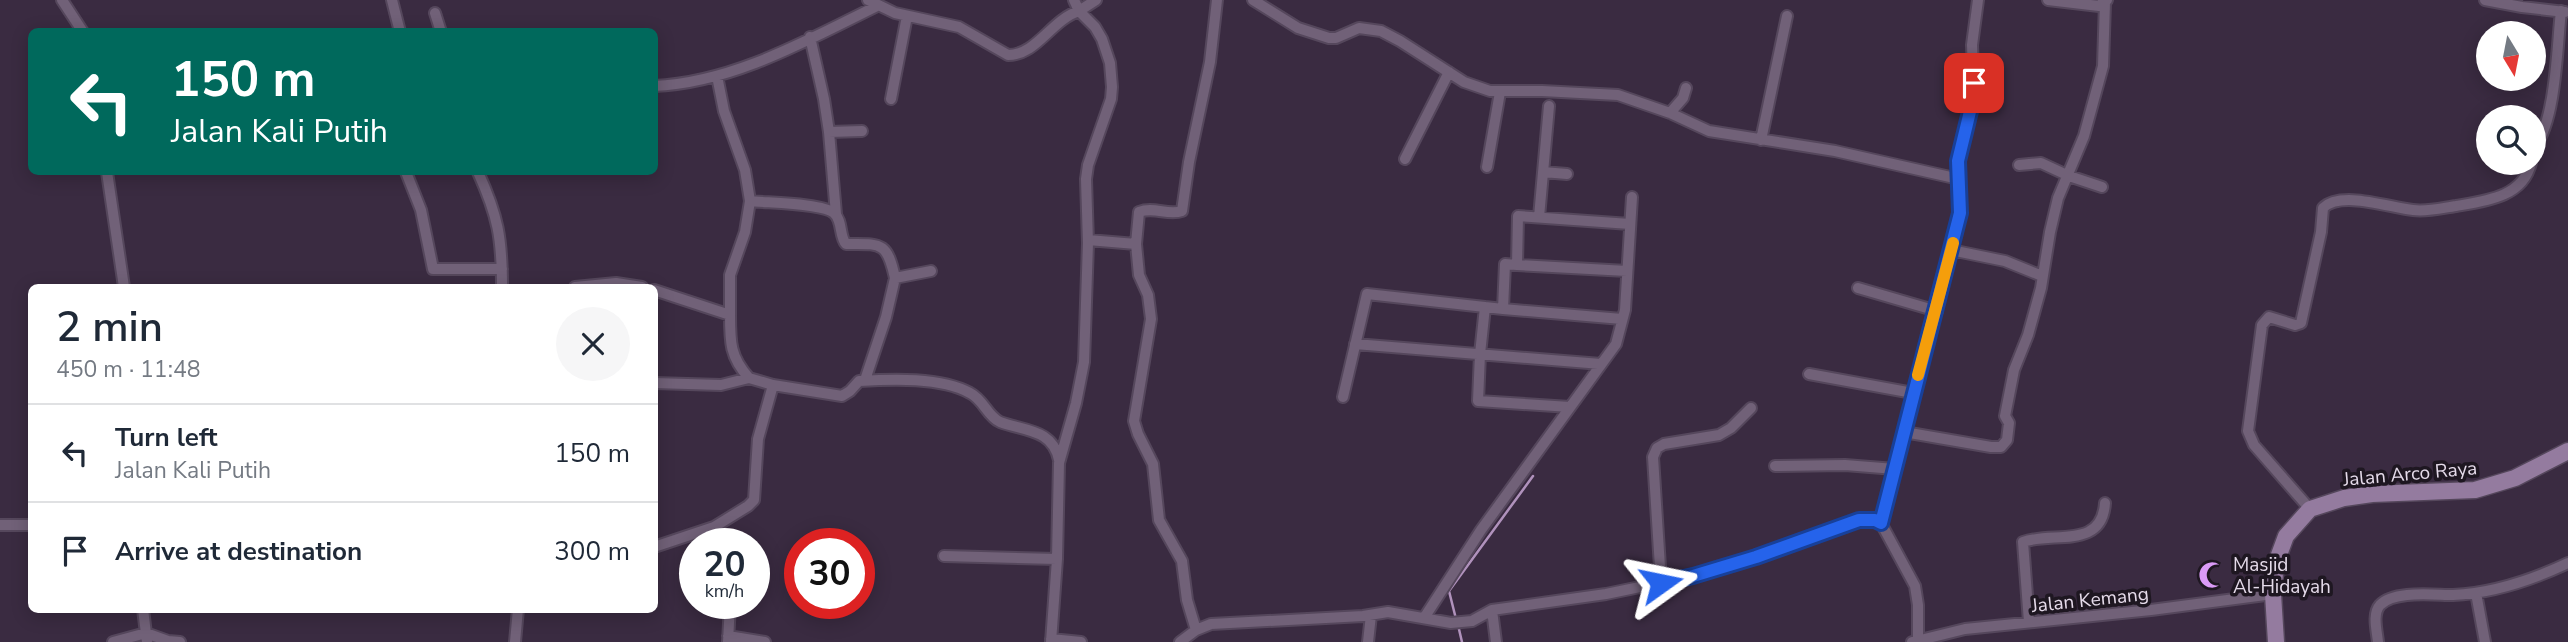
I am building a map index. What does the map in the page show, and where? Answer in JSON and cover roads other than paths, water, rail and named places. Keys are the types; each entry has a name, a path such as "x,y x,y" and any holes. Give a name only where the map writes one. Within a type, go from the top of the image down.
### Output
{"main road":[{"name":"Jalan Arco Raya","path":"2310,509 2344,498 2372,494 2475,491 2515,478 2568,451"},
{"path":"2276,642 2273,594 2274,572 2280,548 2298,520 2310,509"}],"street":[{"path":"62,0 80,28"},
{"path":"392,0 399,28"},
{"path":"658,86 694,83 780,52 872,3 907,16 958,27 1001,53 1015,55 1029,50 1076,5 1096,0"},
{"path":"1196,630 1187,600 1182,561 1159,520 1153,464 1134,421 1151,319 1148,295 1139,275 1136,244 1139,212 1147,209 1177,213 1182,211 1189,162 1210,62 1217,0"},
{"path":"1254,0 1298,28 1329,38 1336,38 1359,28 1381,31 1480,88 1500,92 1618,95 1670,113 1709,131 1860,155 1959,179"},
{"path":"1881,523 1960,213 1958,161 1974,95 1972,46 1978,0"},
{"path":"2048,0 2085,6 2099,6 2106,1"},
{"path":"2485,0 2560,8 2546,125"},
{"path":"1904,432 1991,447 2001,447 2004,444 2009,425 2004,416 2009,391 2042,283 2058,198 2084,136 2103,66 2106,1"},
{"path":"1076,5 1098,33 1107,53 1112,75 1111,99 1088,165 1086,179 1088,240 1084,362 1059,463 1057,558 1051,641 1082,642"},
{"path":"435,13 440,28"},
{"path":"891,99 907,16"},
{"path":"1760,140 1787,16"},
{"path":"810,37 824,99 835,214 842,242 885,249 891,255 895,278 866,380"},
{"path":"1405,159 1449,72"},
{"path":"717,76 724,111 745,170 750,201 745,232 730,275 732,350 737,365 749,378"},
{"path":"1670,113 1686,88"},
{"path":"1487,167 1500,92"},
{"path":"1539,218 1549,106"},
{"path":"829,132 862,131"},
{"path":"2019,165 2041,163 2102,187"},
{"path":"1543,172 1567,174"},
{"path":"107,175 124,284"},
{"path":"407,175 421,210 433,269 502,269"},
{"path":"479,175 494,206 501,243 502,284"},
{"path":"2310,509 2254,446 2248,431 2262,325 2269,317 2295,325 2301,323 2321,232 2323,208 2333,202 2374,202 2425,211 2490,200 2509,192 2526,175"},
{"path":"1424,618 1481,530 1616,344 1622,319 1632,197"},
{"path":"750,201 808,206 835,214"},
{"path":"1517,265 1518,216 1630,224"},
{"path":"1088,240 1136,244"},
{"path":"1951,250 2006,261 2042,276"},
{"path":"1503,309 1505,264 1627,271"},
{"path":"895,278 931,271"},
{"path":"1858,288 1937,311"},
{"path":"658,291 730,315"},
{"path":"1343,397 1367,294 1622,319"},
{"path":"1485,307 1478,401 1570,407"},
{"path":"1355,344 1601,365"},
{"path":"1809,374 1913,393"},
{"path":"658,383 721,385 749,378 773,385 842,396 850,391 855,383 866,380 939,382 956,386 982,400 991,416 998,421 1040,433 1048,438 1054,445 1059,463"},
{"path":"658,546 714,527 754,500 758,439 773,385"},
{"path":"1661,583 1653,457 1657,447 1719,435 1731,428 1751,408"},
{"path":"1775,466 1895,469"},
{"path":"2029,622 2023,542 2075,536 2090,531 2102,519 2105,503"},
{"path":"1180,642 1196,630 1211,624 1394,612 1451,623 1472,621 1492,610 1693,576 1756,557 1859,520 1875,520 1881,523 1914,586 1918,605 1915,641"},
{"path":"0,525 28,525"},
{"path":"944,556 1057,558"},
{"path":"2378,642 2375,615 2377,608 2387,600 2402,596 2476,593 2538,577 2568,563"},
{"path":"2476,593 2485,642"},
{"name":"Jalan Kemang","path":"1915,641 1965,629 2151,610 2273,594"},
{"path":"1492,610 1496,642"},
{"path":"143,613 146,637"},
{"path":"515,642 518,613"},
{"path":"1368,642 1371,615"},
{"path":"729,619 728,639 765,642"},
{"path":"113,642 146,637 180,642"}],"waterway":[{"path":"1456,619 1449,591 1533,476"},
{"path":"1458,625 1462,642"}],"place":[{"name":"Masjid Al-Hidayah","path":"2212,575"}]}
